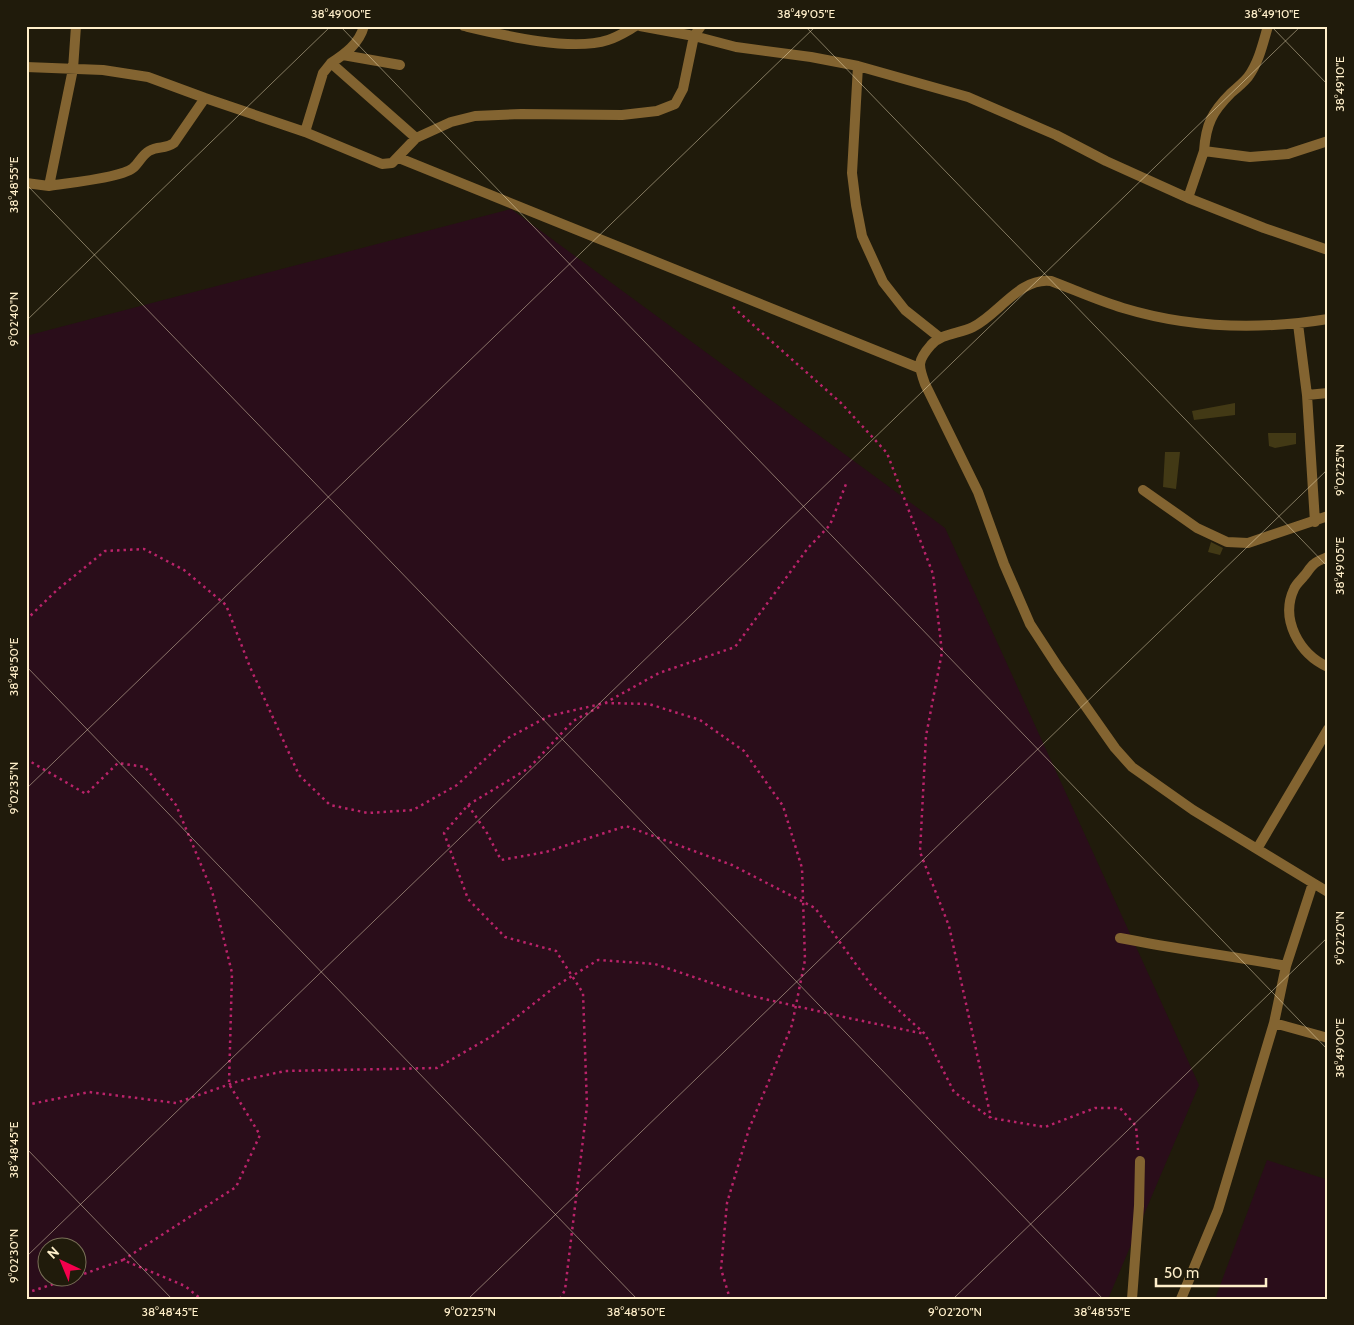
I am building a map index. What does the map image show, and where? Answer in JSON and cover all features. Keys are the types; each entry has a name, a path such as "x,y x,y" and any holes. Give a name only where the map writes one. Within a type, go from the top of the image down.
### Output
{"street":[{"path":"49,186 73,69 76,26"},
{"path":"304,132 323,74 331,63 344,55 353,46 362,33 364,26"},
{"path":"464,26 520,38 560,43 592,44 609,40 636,26"},
{"path":"520,26 520,38"},
{"path":"640,26 694,36 736,48 811,56 858,66 968,97 1056,135 1106,161 1188,198 1264,228 1328,250"},
{"path":"26,66 103,70 148,77 304,132 382,164 392,163 399,158 416,138 451,122 475,116 521,114 622,115 657,111 674,104 684,89 694,36 701,26"},
{"path":"1188,198 1204,151 1205,135 1212,115 1247,77 1256,64 1268,26"},
{"path":"344,55 400,65"},
{"path":"331,63 416,138"},
{"path":"858,66 852,173 862,236 883,282 904,310 935,341"},
{"path":"26,183 49,186 122,174 133,168 147,152 155,148 168,147 174,143 206,98"},
{"path":"1204,151 1250,157 1288,154 1328,142"},
{"path":"399,158 919,368"},
{"path":"1328,319 1298,324 1195,324 1122,308 1051,281 1042,280 1022,290 973,327 935,341 920,361 919,368 978,492 1004,564 1030,624 1115,748 1132,767 1164,790 1201,815 1328,892"},
{"path":"1298,324 1307,395 1315,522"},
{"path":"1307,395 1328,393"},
{"path":"1143,490 1197,528 1227,542 1248,543 1315,522 1328,516"},
{"path":"1328,557 1313,564 1294,588 1290,605 1291,624 1296,640 1310,655 1328,667"},
{"path":"1257,849 1328,729"},
{"path":"1181,1299 1218,1210 1274,1023 1286,966 1312,883"},
{"path":"1120,938 1166,948 1214,953 1286,966"},
{"path":"1274,1023 1328,1038"},
{"path":"1132,1299 1139,1206 1140,1161"}],"path":[{"path":"727,301 841,403 887,453 933,574 942,652 926,736 920,852 949,926 991,1118"},
{"path":"560,1299 564,1290 587,1106 583,992 556,951 505,937 468,899 444,834 468,804 529,768 573,721 659,673 735,647 808,548 830,525 846,484"},
{"path":"26,620 57,590 105,551 144,549 184,570 226,605 250,667 299,775 330,805 368,813 413,810 457,785 508,738 549,716 605,703 650,704 700,720 744,750 783,806 802,868 805,960 792,1025 749,1129 727,1203 721,1269 730,1299"},
{"path":"26,760 86,794 118,763 145,767 176,805 212,891 232,973 229,1084 260,1134 236,1186 123,1260 88,1272"},
{"path":"468,804 487,833 501,860 546,852 626,826 732,865 816,908 871,985 925,1034 954,1092 991,1118 1045,1127 1095,1108 1120,1108 1136,1126 1140,1161"},
{"path":"26,1105 89,1092 176,1103 229,1084 285,1071 437,1068 494,1035 556,986 598,960 655,964 747,995 925,1034"},
{"path":"123,1260 185,1286 201,1299"},
{"path":"26,1293 41,1288"}],"shaded area":[{"path":"511,209 945,528 1199,1085 1108,1299 26,1299 26,336"},
{"path":"1267,1160 1328,1180 1328,1299 1215,1299"}],"building":[{"path":"1235,403 1235,415 1194,420 1192,411"},
{"path":"1268,433 1296,433 1296,444 1275,448 1269,446"},
{"path":"1165,452 1180,452 1176,489 1163,487"},
{"path":"1211,542 1223,548 1220,555 1208,552"}]}
